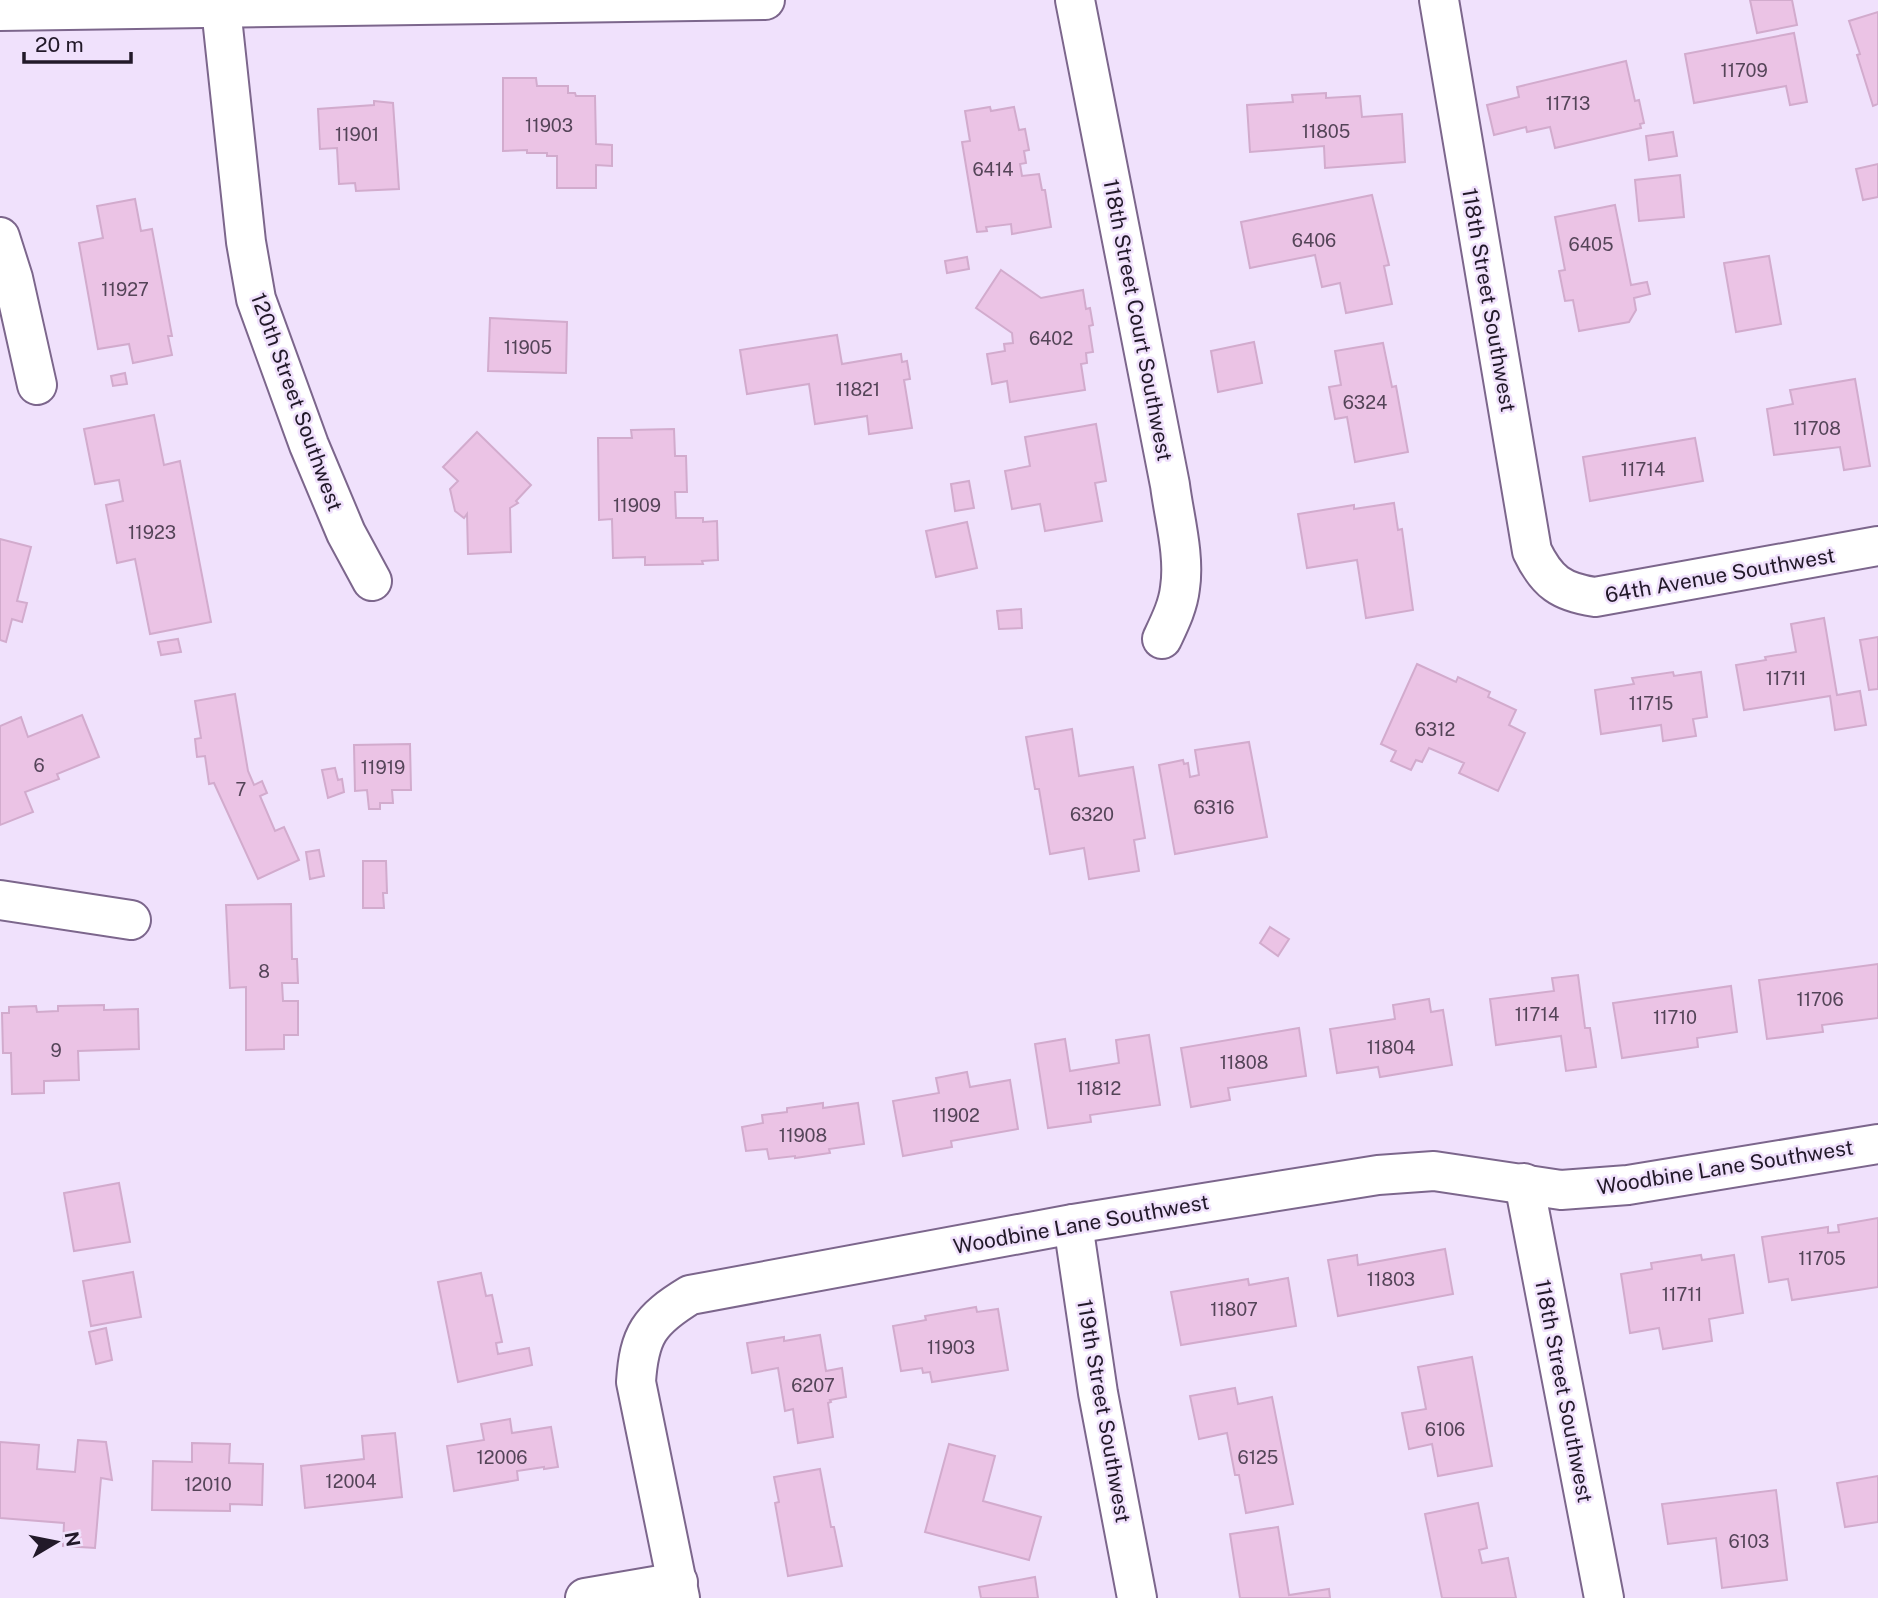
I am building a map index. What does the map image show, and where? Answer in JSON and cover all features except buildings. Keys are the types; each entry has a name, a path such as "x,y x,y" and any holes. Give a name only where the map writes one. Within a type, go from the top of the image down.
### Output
{"street":[{"path":"0,11 765,0"},
{"name":"118th Street Court Southwest","path":"1075,0 1170,485 1181,560 1181,587 1174,614 1162,639"},
{"name":"118th Street Southwest","path":"1439,0 1532,551 1542,571 1563,589"},
{"name":"120th Street Southwest","path":"221,8 246,242 256,299 309,445 346,533 372,580"},
{"path":"0,237 13,278 37,384"},
{"name":"64th Avenue Southwest","path":"1563,589 1595,597 1878,546"},
{"path":"0,900 131,920"},
{"name":"Woodbine Lane Southwest","path":"585,1598 679,1590 636,1382 638,1353 646,1336 664,1310 690,1295 1073,1224 1378,1175 1434,1171 1560,1190 1628,1185 1878,1144"},
{"name":"118th Street Southwest","path":"1524,1183 1604,1598"},
{"name":"119th Street Southwest","path":"1073,1224 1098,1394 1137,1598"}]}
